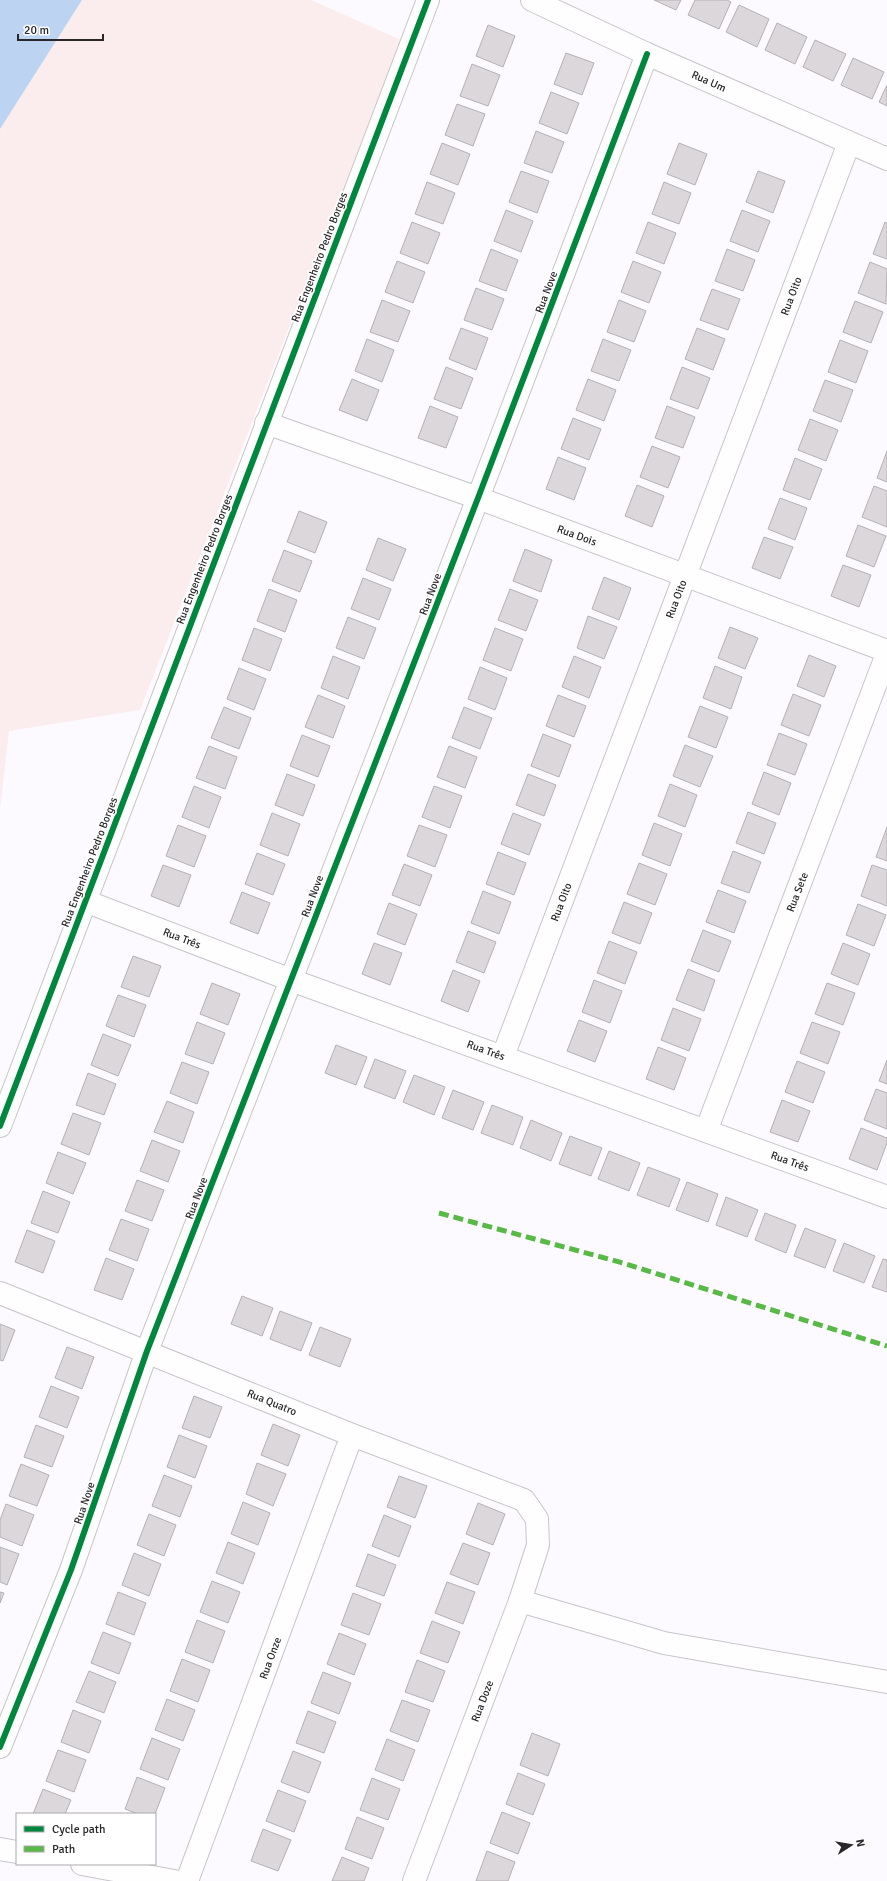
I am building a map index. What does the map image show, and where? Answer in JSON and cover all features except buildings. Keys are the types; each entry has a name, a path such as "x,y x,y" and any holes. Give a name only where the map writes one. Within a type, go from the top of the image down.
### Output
{"street":[{"name":"Rua Engenheiro Pedro Borges","path":"0,1126 428,0"},
{"name":"Rua Um","path":"532,0 648,54 887,159"},
{"name":"Rua Nove","path":"0,1747 71,1570 147,1351 478,498 648,54"},
{"name":"Rua Oito","path":"503,1056 849,143"},
{"name":"Rua Dois","path":"266,423 478,498 887,650"},
{"name":"Rua Sete","path":"706,1131 887,654"},
{"name":"Rua Três","path":"85,901 291,980 887,1197"},
{"name":"Rua Quatro","path":"0,1293 147,1351 352,1435 524,1500 537,1519"},
{"name":"Rua Onze","path":"187,1881 352,1435"},
{"name":"Rua Doze","path":"414,1881 520,1602 538,1545 537,1519"},
{"path":"520,1602 664,1643 887,1682"},
{"path":"0,1849 16,1852"},
{"path":"87,1865 174,1881"}],"shaded area":[{"path":"0,0 311,0 401,40 140,710 9,731 0,810"}],"water":[{"path":"0,0 82,0 0,129"}],"marked path":[{"path":"439,1213 623,1263 887,1346"}],"cycle path":[{"path":"0,1126 428,0"},
{"path":"0,1747 71,1570 147,1351 478,498 647,54"}]}
